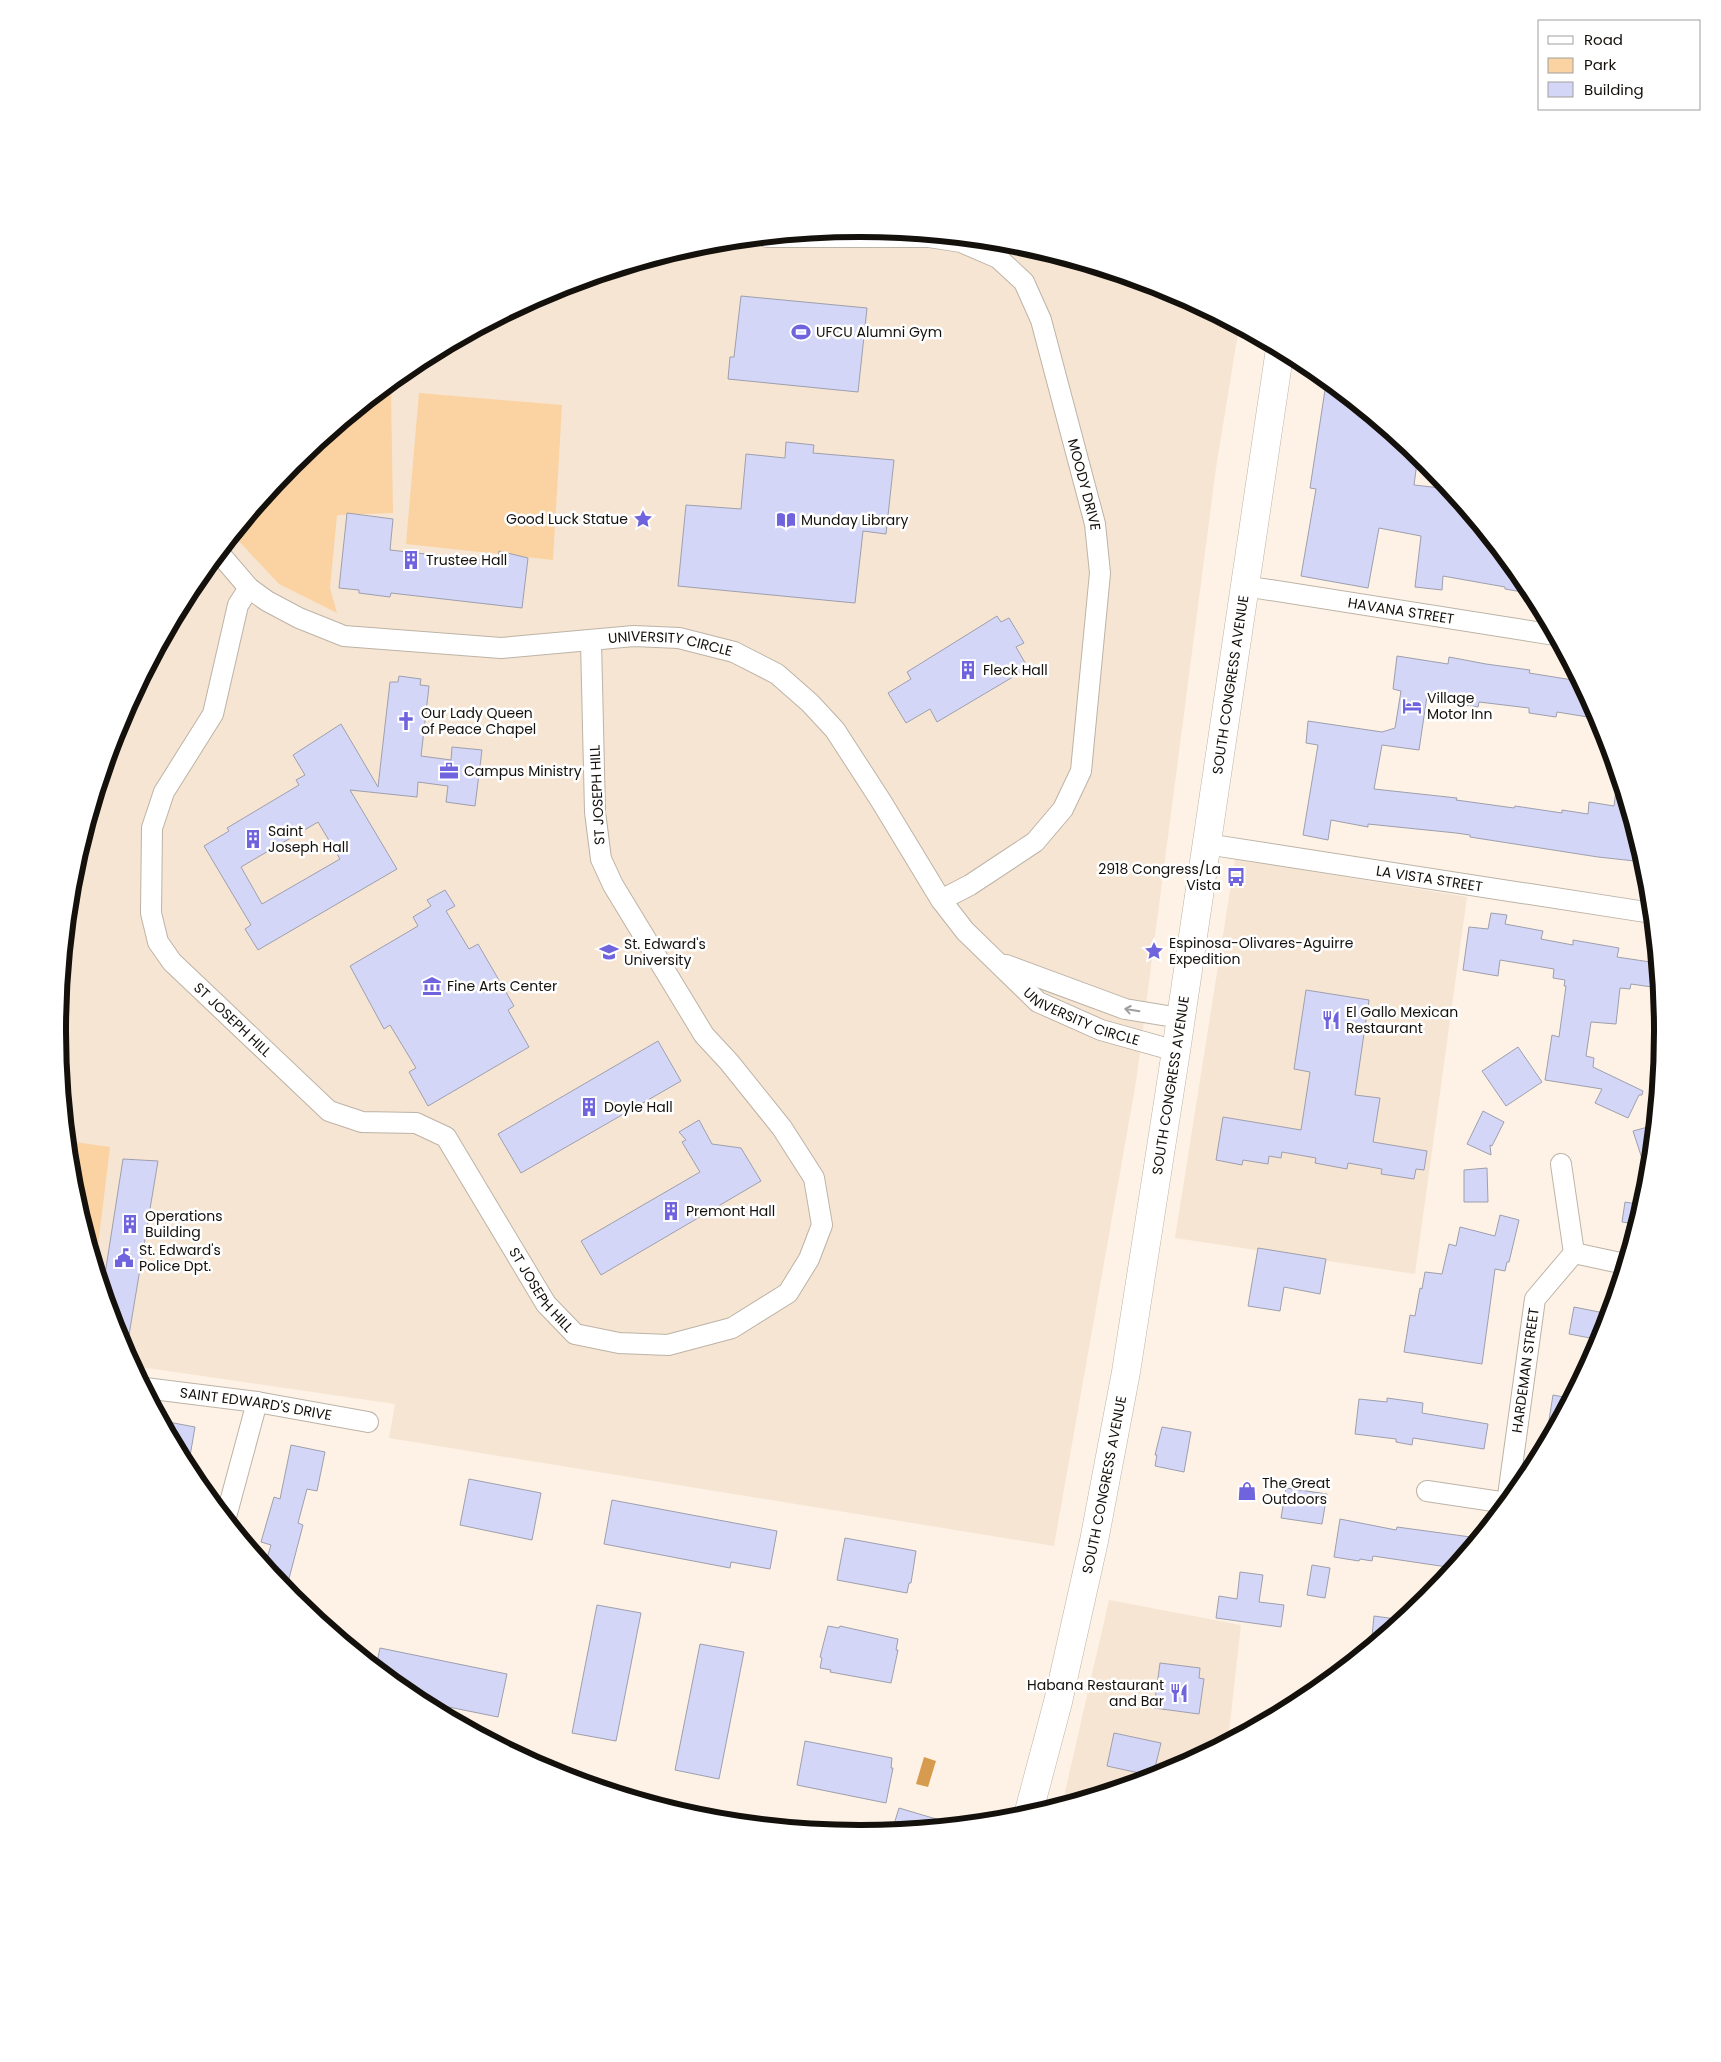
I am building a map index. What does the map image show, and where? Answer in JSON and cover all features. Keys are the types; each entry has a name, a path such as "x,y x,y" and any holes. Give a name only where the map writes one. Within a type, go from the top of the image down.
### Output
{"main road":[{"name":"SOUTH CONGRESS AVENUE","path":"1030,1806 1056,1708 1094,1541 1126,1372 1176,1051 1279,356"}],"street":[{"name":"MOODY DRIVE","path":"941,900 970,885 1035,842 1063,809 1081,771 1100,573 1095,524 1041,320 1024,282 998,258 967,244"},
{"name":"UNIVERSITY CIRCLE","path":"223,557 249,588 266,601 299,618 344,636 501,648 634,636 679,638 734,652 777,674 810,703 835,730 941,900 965,930 1038,1002 1100,1030 1176,1051"},
{"name":"HAVANA STREET","path":"1245,586 1549,635"},
{"name":"ST JOSEPH HILL","path":"249,588 238,605 213,714 164,792 152,828 151,913 158,942 172,962 329,1111 362,1122 416,1123 446,1137 546,1304 575,1334 619,1343 668,1345 732,1328 788,1293 809,1259 822,1226 814,1178 782,1128 730,1062 704,1035 612,885 601,859 595,812 592,641"},
{"name":"LA VISTA STREET","path":"1206,844 1645,912"},
{"name":"UNIVERSITY CIRCLE","path":"1000,963 1125,1009 1180,1018"},
{"path":"1561,1164 1574,1253 1620,1263"},
{"name":"HARDEMAN STREET","path":"1509,1489 1535,1299 1574,1253"},
{"name":"SAINT EDWARD'S DRIVE","path":"152,1389 257,1402 368,1422"},
{"path":"228,1512 257,1402"},
{"path":"1427,1490 1500,1502"}],"shaded area":[{"name":"St. Edward's University","path":"809,238 912,238 964,244 1015,252 1066,264 1116,279 1164,297 1238,333 1216,468 1136,1082 1054,1546 389,1438 395,1404 141,1367 108,1286 93,1237 82,1186 73,1135 66,1031 73,927 93,825 108,776 148,680 200,590 230,547 263,507 299,469 337,434 377,401 463,343 557,297 605,279 655,264 706,252"},
{"path":"1235,859 1467,897 1415,1274 1175,1238"},
{"path":"1109,1600 1241,1625 1229,1734 1164,1765 1116,1783 1063,1799"},
{"path":"924,1757 936,1761 928,1787 916,1784"}],"green space":[{"path":"391,391 393,513 337,515 330,588 337,613 279,584 237,539 263,507 299,469 337,434"},
{"path":"419,393 562,405 553,560 406,544"},
{"path":"74,1142 110,1147 97,1251 82,1186"}],"building":[{"name":"UFCU Alumni Gym","path":"741,296 867,308 858,392 728,379 730,357 734,357"},
{"path":"1325,390 1329,391 1384,434 1417,464 1414,485 1440,488 1451,500 1451,504 1458,507 1491,547 1522,592 1505,589 1505,587 1443,576 1442,590 1415,587 1421,536 1379,528 1368,588 1301,576 1316,489 1310,488"},
{"name":"Munday Library","path":"786,442 814,445 813,453 894,460 886,534 863,531 855,603 678,586 686,505 741,509 746,454 785,458"},
{"name":"Trustee Hall","path":"347,513 393,519 390,550 498,562 499,551 528,558 522,608 391,593 390,597 359,593 359,590 339,588"},
{"name":"Fleck Hall","path":"997,616 1001,622 1009,618 1024,643 1016,647 1028,668 937,722 930,709 906,723 888,693 911,679 907,672"},
{"path":"1397,656 1448,664 1449,657 1530,670 1529,673 1573,680 1590,717 1557,712 1556,717 1529,713 1529,708 1479,702 1478,707 1427,696 1419,750 1382,745 1374,789 1457,798 1456,800 1514,808 1515,806 1562,813 1562,810 1588,814 1589,802 1614,806 1616,787 1628,825 1636,861 1470,837 1470,835 1456,833 1368,824 1368,827 1331,820 1328,840 1303,835 1318,745 1306,743 1308,721 1382,732 1395,728 1401,691 1393,689"},
{"name":"Saint Joseph Hall","path":"399,676 421,679 420,685 429,686 421,756 451,760 452,747 482,750 475,806 446,802 448,786 418,782 417,797 350,790 397,869 258,950 245,929 251,925 204,846 229,831 227,828 299,785 296,780 305,775 293,755 341,724 378,787 390,682 398,682","holes":["318,822 340,859 262,904 241,867"]},
{"name":"Fine Arts Center","path":"445,890 455,906 446,911 469,949 478,944 514,1006 508,1010 529,1047 428,1106 409,1072 416,1068 390,1025 384,1029 350,966 418,926 413,917 431,906 427,900"},
{"path":"1491,913 1507,915 1505,924 1543,931 1541,939 1573,945 1573,940 1619,948 1617,957 1651,962 1653,987 1631,984 1630,989 1620,988 1616,1024 1591,1022 1586,1056 1594,1058 1593,1067 1643,1091 1642,1095 1639,1095 1628,1118 1595,1103 1602,1089 1545,1080 1552,1035 1559,1037 1566,986 1564,986 1565,980 1553,978 1554,969 1500,960 1498,976 1463,970 1469,927 1488,929"},
{"path":"1306,990 1369,1000 1355,1095 1380,1098 1373,1142 1427,1151 1424,1170 1416,1169 1414,1179 1381,1174 1382,1169 1348,1163 1347,1169 1315,1163 1316,1158 1282,1152 1281,1158 1269,1156 1268,1164 1243,1160 1242,1165 1216,1160 1223,1117 1301,1130 1310,1072 1294,1069"},
{"name":"Doyle Hall","path":"658,1041 681,1081 521,1173 498,1134"},
{"path":"1518,1047 1542,1082 1506,1106 1482,1071"},
{"path":"1483,1111 1504,1122 1492,1146 1490,1145 1491,1155 1467,1144"},
{"name":"Premont Hall","path":"699,1120 712,1144 741,1148 761,1181 601,1275 581,1241 700,1172 682,1142 686,1140 679,1132"},
{"path":"1648,1127 1649,1129 1643,1162 1633,1131"},
{"name":"Operations Building","path":"123,1159 158,1161 128,1338 105,1276"},
{"path":"1487,1168 1488,1202 1464,1202 1464,1170"},
{"path":"1625,1202 1635,1204 1631,1223 1622,1222"},
{"path":"1500,1215 1519,1220 1505,1271 1495,1269 1482,1364 1404,1352 1410,1315 1415,1316 1425,1272 1442,1274 1449,1244 1456,1246 1460,1227 1495,1236"},
{"path":"1258,1248 1326,1259 1320,1294 1284,1287 1280,1311 1248,1306"},
{"path":"1574,1307 1603,1313 1592,1338 1569,1334"},
{"path":"1553,1395 1565,1397 1548,1428"},
{"path":"1387,1398 1423,1403 1422,1413 1488,1424 1484,1449 1413,1438 1412,1445 1396,1442 1396,1439 1355,1434 1359,1399 1387,1402"},
{"path":"170,1422 195,1427 190,1456"},
{"path":"1162,1427 1191,1432 1184,1472 1155,1466 1157,1455 1155,1455"},
{"path":"291,1445 325,1452 317,1491 307,1489 298,1523 303,1525 288,1582 267,1559 271,1545 261,1542 274,1497 280,1499"},
{"path":"469,1479 541,1493 532,1540 460,1525"},
{"path":"1286,1488 1327,1494 1322,1524 1281,1518"},
{"path":"612,1500 777,1531 770,1569 731,1562 730,1568 604,1544"},
{"path":"1340,1519 1396,1530 1397,1527 1473,1537 1447,1567 1373,1556 1372,1561 1334,1557"},
{"path":"845,1538 916,1551 911,1583 909,1583 907,1593 837,1580"},
{"path":"1312,1565 1330,1568 1325,1598 1307,1595"},
{"path":"1240,1572 1263,1575 1259,1602 1284,1605 1281,1627 1216,1618 1219,1596 1237,1599"},
{"path":"597,1605 641,1613 616,1741 572,1733"},
{"path":"1374,1616 1394,1619 1384,1628 1372,1638"},
{"path":"828,1626 839,1628 840,1626 898,1639 896,1650 898,1650 891,1683 830,1672 831,1670 820,1668 822,1658 820,1657"},
{"path":"700,1644 744,1652 719,1779 675,1770"},
{"path":"380,1648 507,1674 498,1717 442,1706 377,1661"},
{"name":"Habana Restaurant and Bar","path":"1160,1663 1200,1668 1199,1678 1204,1679 1199,1714 1154,1708"},
{"path":"1114,1733 1161,1743 1155,1768 1141,1773 1107,1766"},
{"path":"805,1741 892,1758 891,1768 893,1768 886,1803 797,1785"},
{"path":"899,1808 942,1821 912,1824 894,1824"}],"place":[{"name":"UFCU Alumni Gym","path":"801,332"},
{"name":"Good Luck Statue","path":"643,519"},
{"name":"Munday Library","path":"786,520"},
{"name":"Trustee Hall","path":"411,560"},
{"name":"Fleck Hall","path":"968,670"},
{"name":"Village Motor Inn","path":"1412,706"},
{"name":"Our Lady Queen of Peace Chapel","path":"406,721"},
{"name":"Campus Ministry","path":"449,771"},
{"name":"Saint Joseph Hall","path":"253,839"},
{"name":"2918 Congress/La Vista","path":"1236,877"},
{"name":"Espinosa-Olivares-Aguirre Expedition","path":"1154,951"},
{"name":"St. Edward's University","path":"609,952"},
{"name":"Fine Arts Center","path":"432,986"},
{"name":"El Gallo Mexican Restaurant","path":"1331,1020"},
{"name":"Doyle Hall","path":"589,1107"},
{"name":"Premont Hall","path":"671,1211"},
{"name":"Operations Building","path":"130,1224"},
{"name":"St. Edward's Police Dpt.","path":"124,1258"},
{"name":"The Great Outdoors","path":"1247,1491"},
{"name":"Habana Restaurant and Bar","path":"1179,1693"}]}
